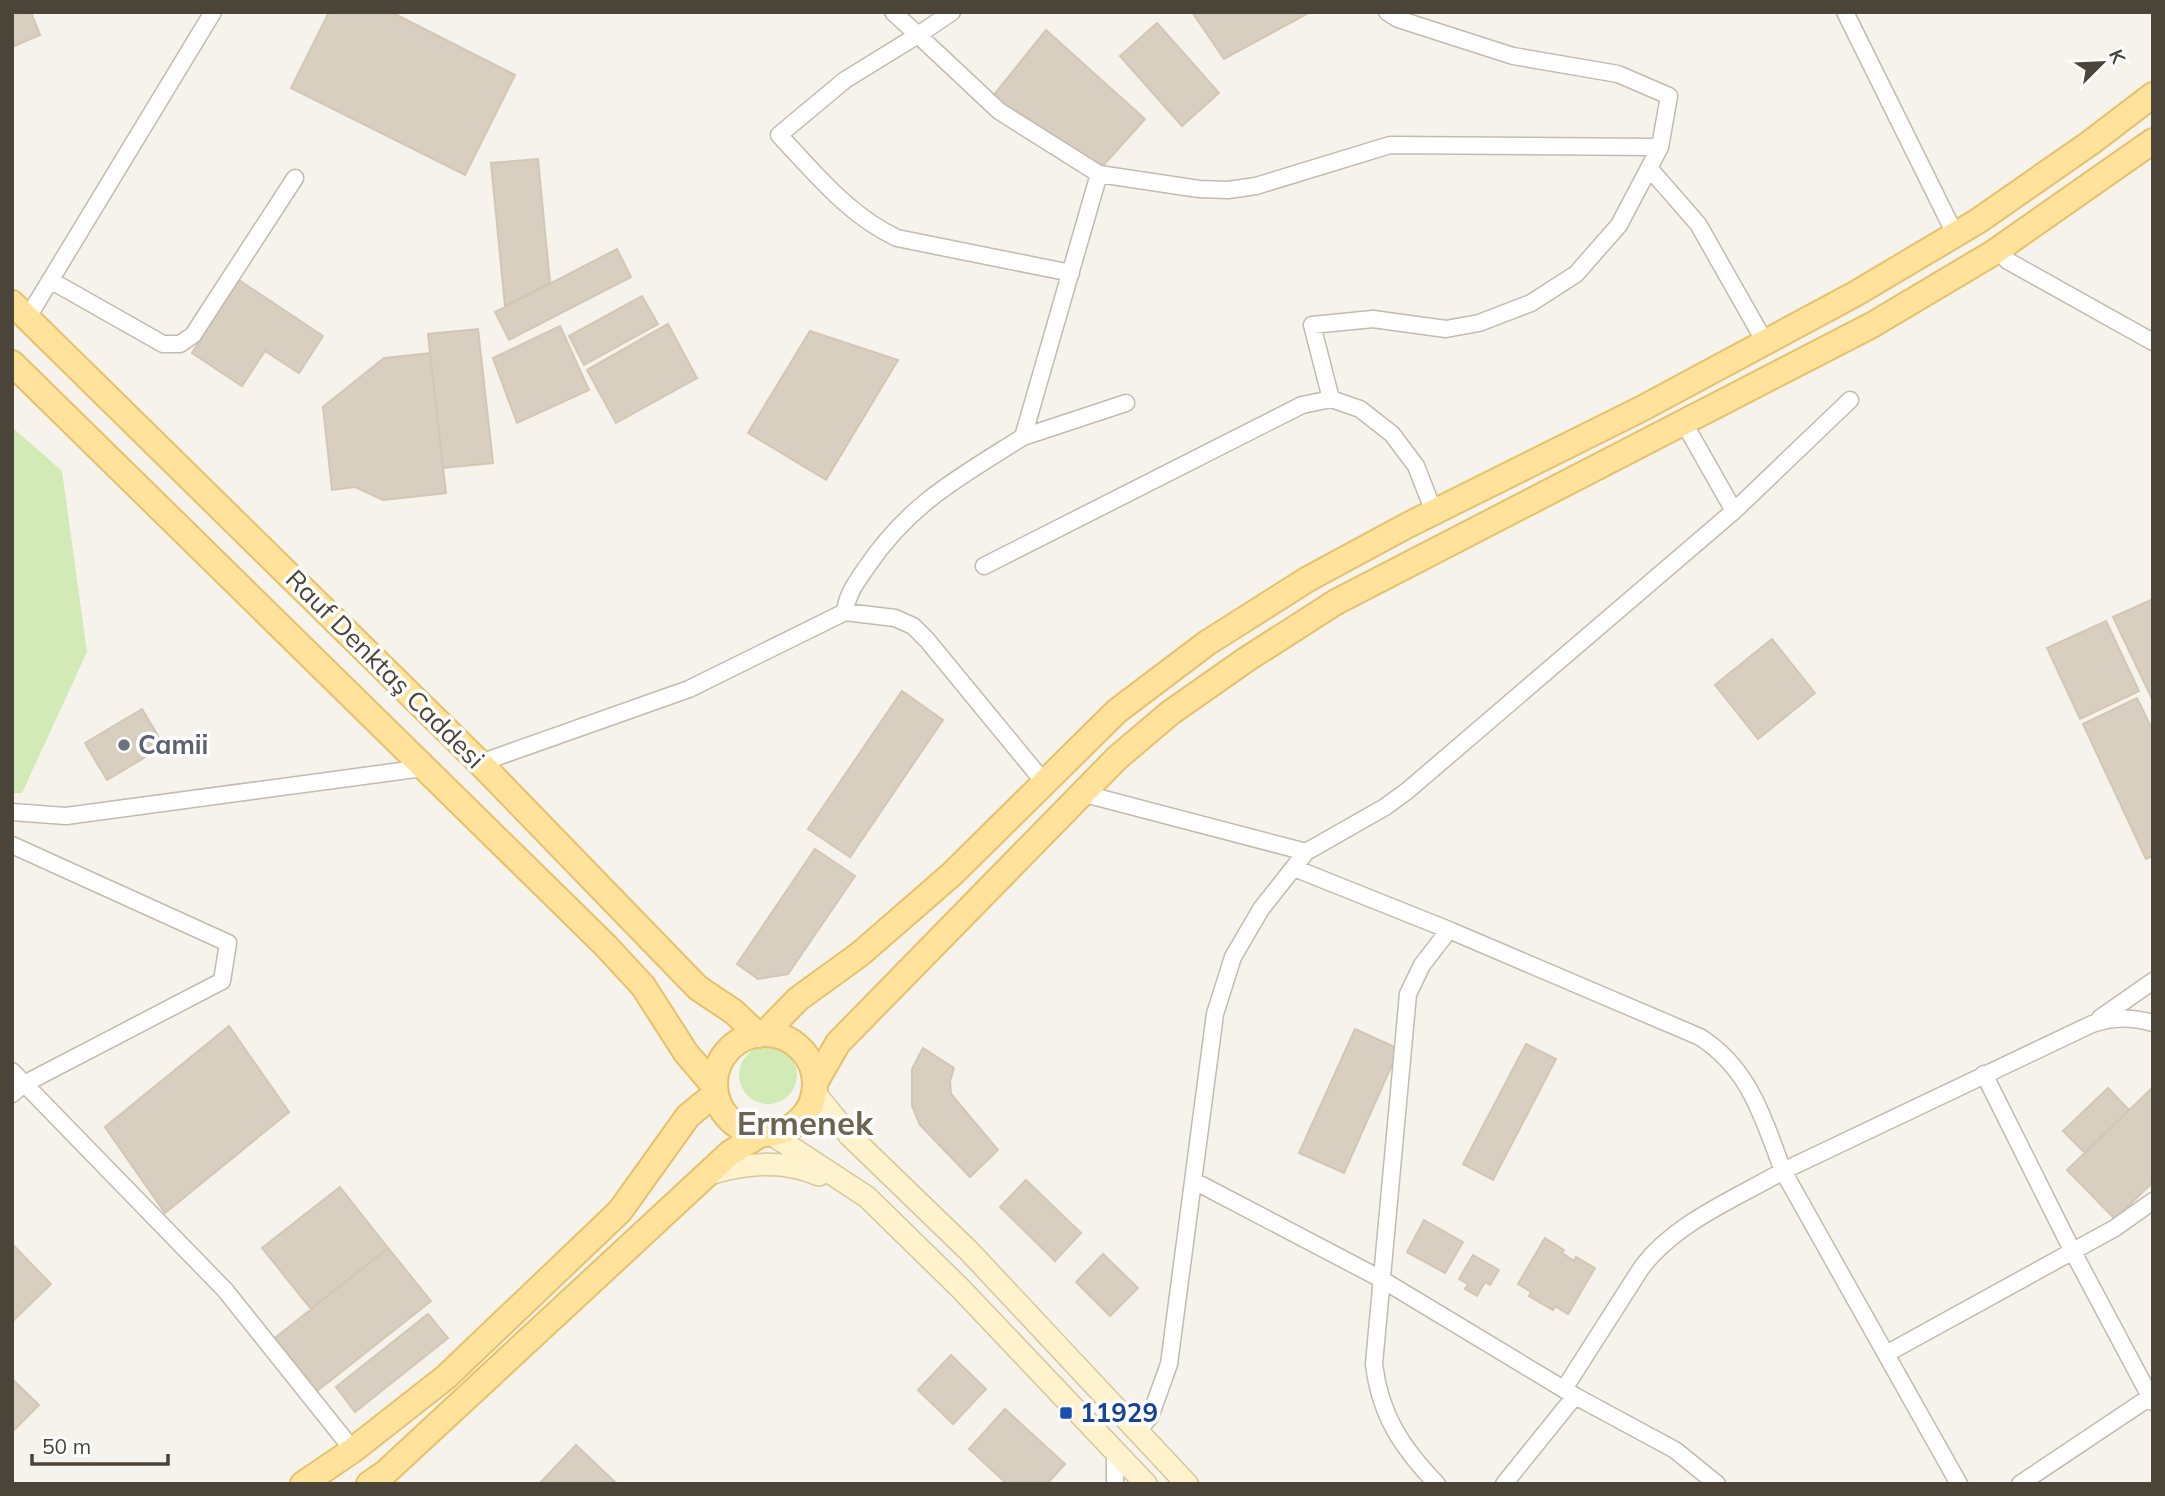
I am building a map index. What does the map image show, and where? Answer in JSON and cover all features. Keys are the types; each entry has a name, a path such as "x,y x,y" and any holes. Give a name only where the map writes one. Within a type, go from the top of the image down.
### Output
{"main road":[{"path":"761,1034 798,999 860,954 952,874 1043,781 1117,711 1207,643 1308,579 1434,512 1641,409 1955,234 2090,143 2153,95"},
{"path":"382,1480 730,1153 797,1122 807,1111 814,1087 838,1042 1081,793 1170,713 1336,602 1872,326 1998,250 2153,141"},
{"name":"Rauf Denktaş Caddesi","path":"20,310 480,763 698,988 761,1034"},
{"name":"Rauf Denktaş Caddesi","path":"12,363 628,970 651,997 686,1053 716,1090"},
{"path":"767,1134 741,1128 730,1119 716,1090 718,1065 736,1042 761,1034 777,1035 800,1048 813,1070 814,1087"},
{"path":"303,1484 353,1450 446,1377 620,1211 688,1116 716,1090"}],"street":[{"path":"20,310 50,280 213,12"},
{"path":"893,12 999,111 1099,174 1199,189 1228,190 1256,186 1390,145 1660,146"},
{"path":"952,12 845,80 779,135 848,208 879,230 897,238 1071,273"},
{"path":"1331,399 1312,325 1373,319 1446,329 1479,323 1531,303 1576,274 1619,225 1649,168 1660,146 1668,96 1618,74 1513,56 1398,19 1387,12"},
{"path":"1844,12 1955,234"},
{"path":"1649,168 1698,224 1765,342"},
{"path":"1023,437 1099,174"},
{"path":"50,280 163,344 180,344 193,335 295,178"},
{"path":"1998,250 2008,261 2153,342"},
{"path":"984,566 1302,405 1331,399 1360,410 1392,433 1416,466 1434,512"},
{"path":"1115,1484 1115,1450 1150,1417 1169,1364 1196,1182 1215,1014 1233,957 1261,909 1306,852 1385,807 1407,791 1734,511 1850,400"},
{"path":"845,612 848,595 886,538 933,494 1023,437 1126,404"},
{"path":"1684,423 1734,511"},
{"path":"480,763 689,689 845,612 895,618 913,626 1043,781"},
{"path":"12,812 66,816 423,768"},
{"path":"1081,793 1306,852"},
{"path":"12,845 228,943 222,981 18,1089"},
{"path":"1294,868 1449,930 1700,1037 1714,1046 1743,1076 1754,1093 1783,1171 1959,1484"},
{"path":"1437,1484 1401,1445 1380,1399 1374,1364 1408,994 1418,972 1449,930"},
{"path":"2092,1024 2153,981"},
{"path":"1504,1484 1570,1392 1642,1267 1656,1250 1680,1230 1783,1171 2092,1024 2113,1018 2133,1018 2153,1023"},
{"path":"12,1071 18,1089 225,1290 353,1450"},
{"path":"1984,1074 2072,1250 2151,1398 2020,1484"},
{"path":"814,1087 849,1135 969,1251 1187,1484"},
{"path":"767,1134 867,1197 961,1289 1146,1484"},
{"path":"709,1174 739,1165 799,1166 867,1197"},
{"path":"1196,1182 1381,1279 1570,1392 1675,1450 1717,1484"},
{"path":"1886,1354 2131,1218 2153,1201"}],"green space":[{"path":"12,427 62,471 87,652 22,793 12,793"},
{"path":"768,1046 789,1054 797,1075 789,1096 768,1104 747,1096 739,1075 747,1054"}],"building":[{"path":"12,12 31,12 40,35 12,47"},
{"path":"329,12 391,12 515,75 465,175 291,88"},
{"path":"1192,12 1310,12 1224,59"},
{"path":"1157,23 1219,93 1182,126 1120,56"},
{"path":"1046,30 1145,119 1102,167 993,96"},
{"path":"538,159 550,283 505,306 491,163"},
{"path":"617,249 631,277 509,340 495,312"},
{"path":"239,280 323,336 299,373 265,351 242,386 192,353"},
{"path":"642,296 658,324 584,365 569,336"},
{"path":"668,324 697,378 616,423 587,370"},
{"path":"560,326 589,390 517,423 493,358"},
{"path":"478,329 493,463 443,468 428,334"},
{"path":"810,331 898,360 826,480 748,433"},
{"path":"430,353 446,493 383,500 355,487 332,490 323,407 384,358"},
{"path":"2153,599 2153,701 2113,617"},
{"path":"2106,621 2139,691 2080,719 2047,648"},
{"path":"1772,639 1815,693 1758,739 1715,685"},
{"path":"902,691 943,720 850,857 808,829"},
{"path":"2137,698 2153,731 2153,856 2146,859 2083,724"},
{"name":"Camii","path":"142,709 164,746 107,780 85,743"},
{"path":"815,849 855,876 788,974 758,979 737,964"},
{"path":"229,1026 289,1112 165,1213 105,1127"},
{"path":"1355,1029 1399,1049 1344,1173 1299,1153"},
{"path":"1526,1044 1556,1059 1493,1180 1463,1164"},
{"path":"923,1048 954,1068 950,1081 951,1094 998,1150 970,1177 920,1125 912,1106 912,1069"},
{"path":"2153,1087 2153,1182 2115,1219 2067,1170"},
{"path":"2108,1088 2129,1110 2085,1153 2063,1131"},
{"path":"1026,1180 1081,1233 1055,1261 1000,1207"},
{"path":"340,1187 388,1248 311,1309 262,1248"},
{"path":"1424,1220 1463,1242 1445,1273 1407,1252"},
{"path":"1545,1238 1564,1250 1562,1253 1574,1261 1576,1257 1595,1268 1568,1314 1555,1306 1553,1310 1529,1296 1531,1292 1518,1284"},
{"path":"12,1244 51,1284 12,1322"},
{"path":"388,1248 431,1301 317,1391 275,1338"},
{"path":"1103,1254 1138,1288 1110,1316 1076,1282"},
{"path":"1473,1255 1499,1270 1490,1285 1485,1282 1477,1296 1465,1289 1468,1284 1459,1279"},
{"path":"428,1314 448,1338 355,1412 336,1387"},
{"path":"951,1355 986,1389 953,1424 918,1390"},
{"path":"12,1379 39,1405 12,1432"},
{"path":"1005,1409 1065,1464 1047,1484 1007,1484 969,1449"},
{"path":"576,1445 617,1484 539,1484"}],"place":[{"name":"Camii","path":"124,745"},
{"name":"11929","path":"1066,1413"}],"district":[{"name":"Ermenek","path":"805,1123"}]}
